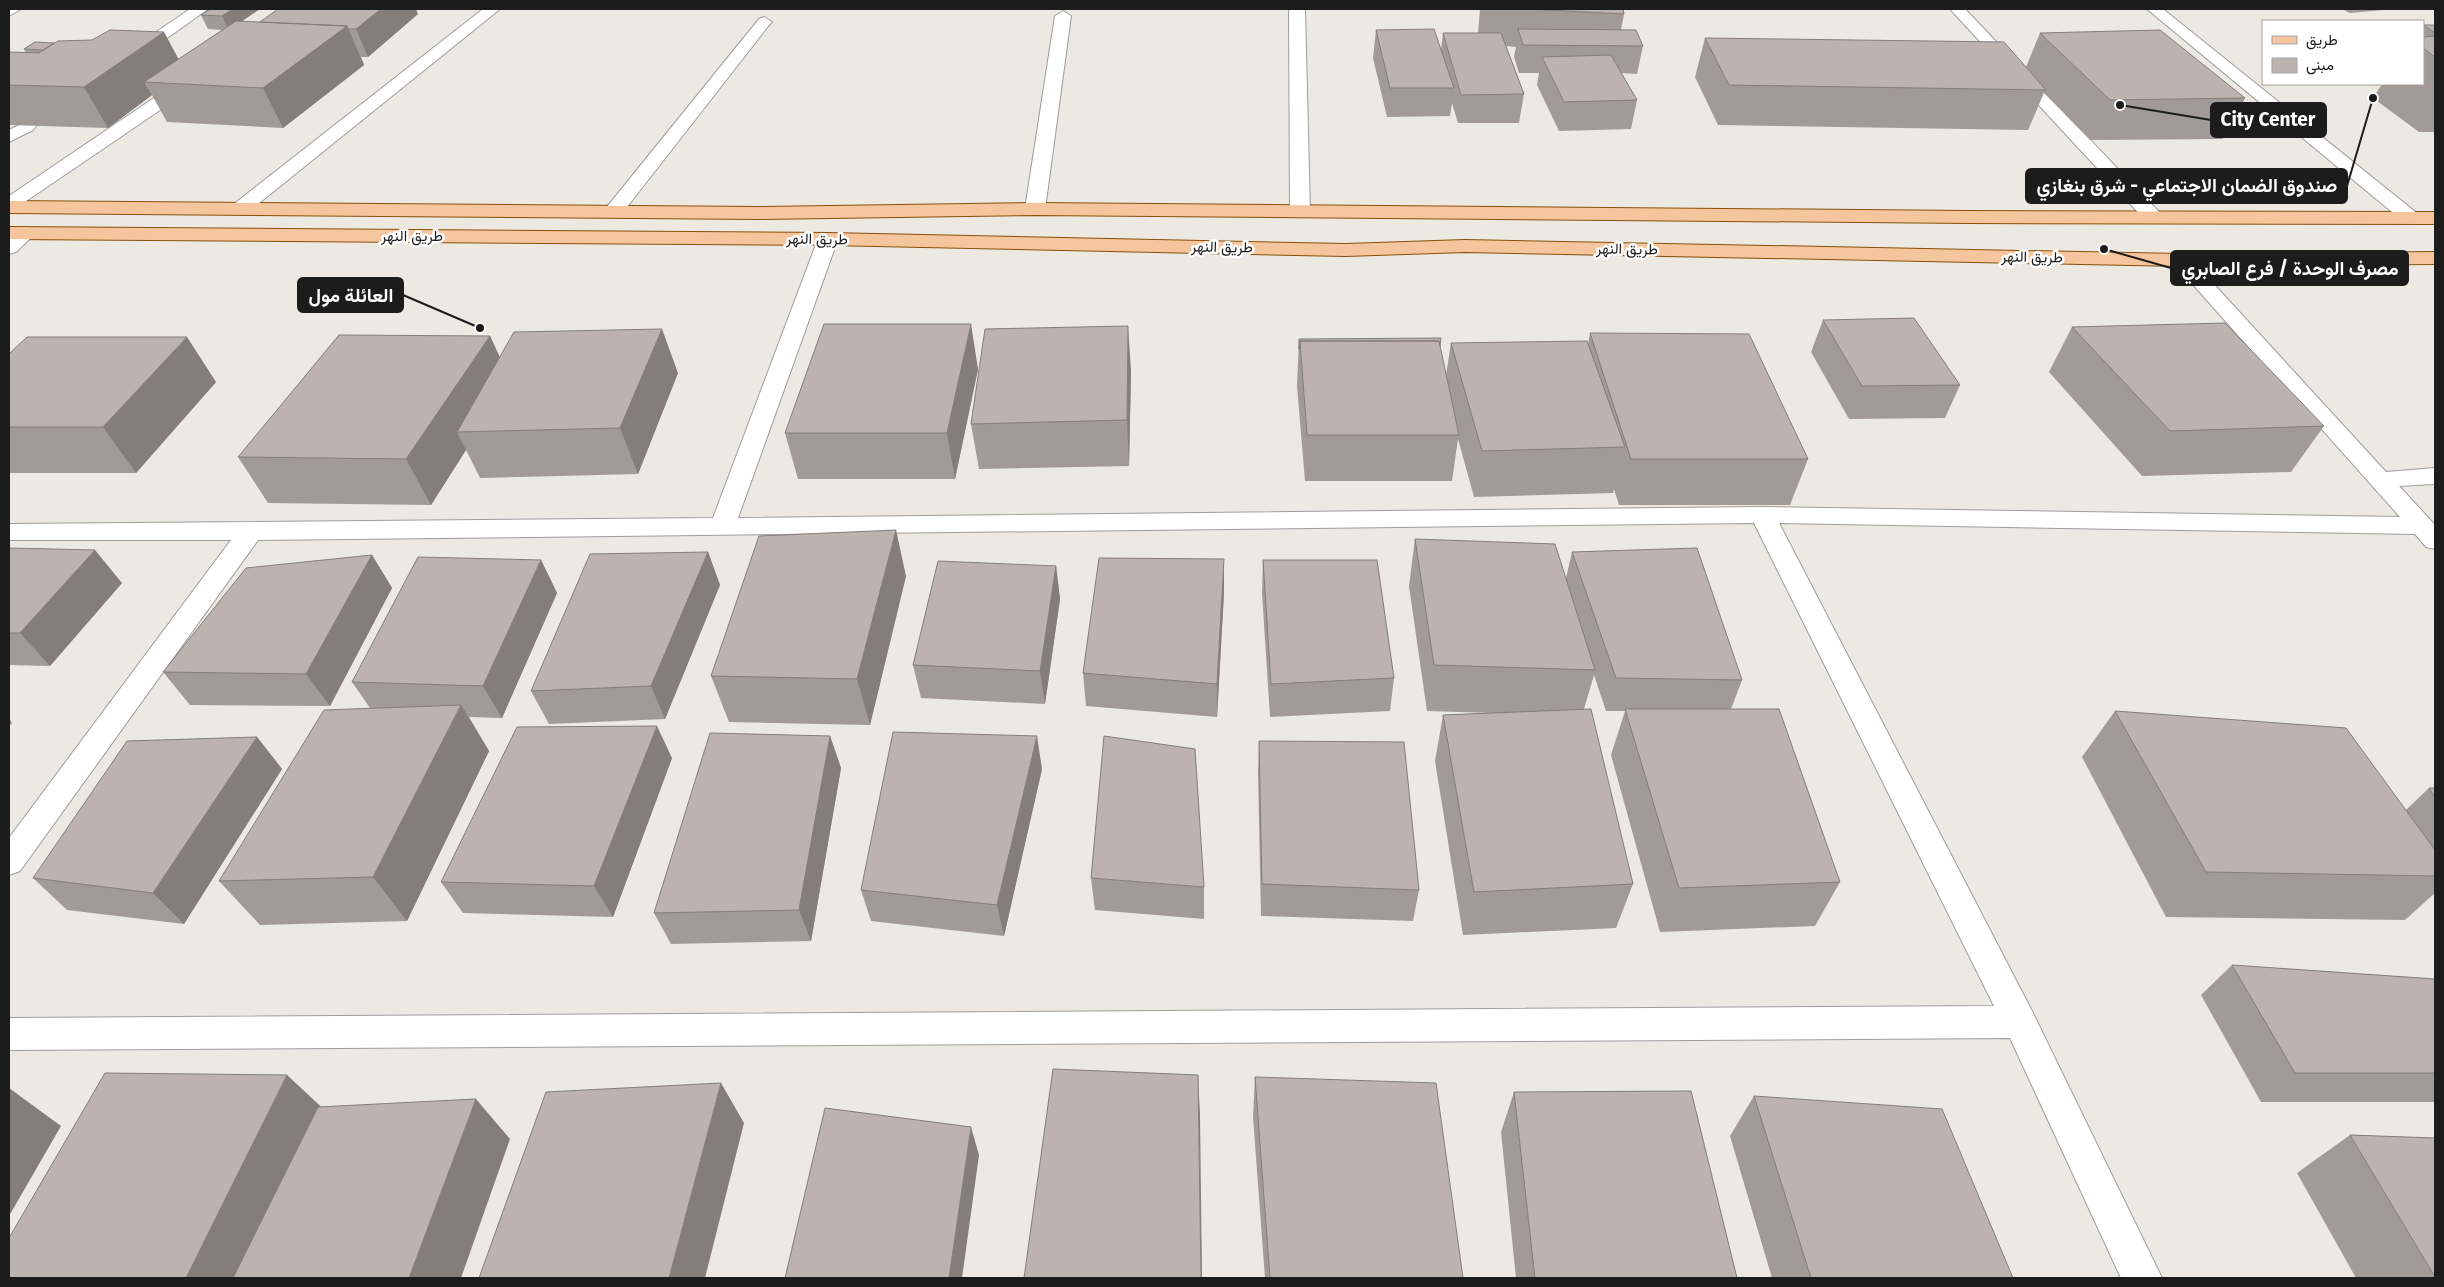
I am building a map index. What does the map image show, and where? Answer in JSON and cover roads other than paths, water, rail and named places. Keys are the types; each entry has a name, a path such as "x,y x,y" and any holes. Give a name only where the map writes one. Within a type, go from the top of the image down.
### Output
{"main road":[{"name":"طريق النهر","path":"9,205 759,213 1035,209 2154,218 2435,218"},
{"path":"1295,249 1300,212"},
{"name":"طريق النهر","path":"18,233 828,239 1346,250 1465,246 2181,260 2435,258"}],"street":[{"path":"122,63 200,9"},
{"path":"241,208 492,9"},
{"path":"1298,9 1300,212"},
{"path":"1957,9 2154,218"},
{"path":"2154,9 2411,218"},
{"path":"1035,209 1063,16"},
{"path":"613,212 764,22"},
{"path":"9,205 203,74"},
{"path":"9,137 27,126"},
{"path":"9,248 18,233"},
{"path":"722,527 828,239"},
{"path":"2181,260 2429,533"},
{"path":"2380,480 2435,476"},
{"path":"1762,515 2020,1022 2142,1278"},
{"path":"9,532 250,532 1762,515 2429,533"},
{"path":"9,862 250,532"},
{"path":"9,1034 2020,1022"}],"place":[{"name":"صندوق الضمان الاجتماعي - شرق بنغازي","path":"2373,98"},
{"name":"City Center","path":"2120,105"},
{"name":"مصرف الوحدة / فرع الصابري","path":"2104,249"},
{"name":"العائلة مول","path":"480,328"}]}
